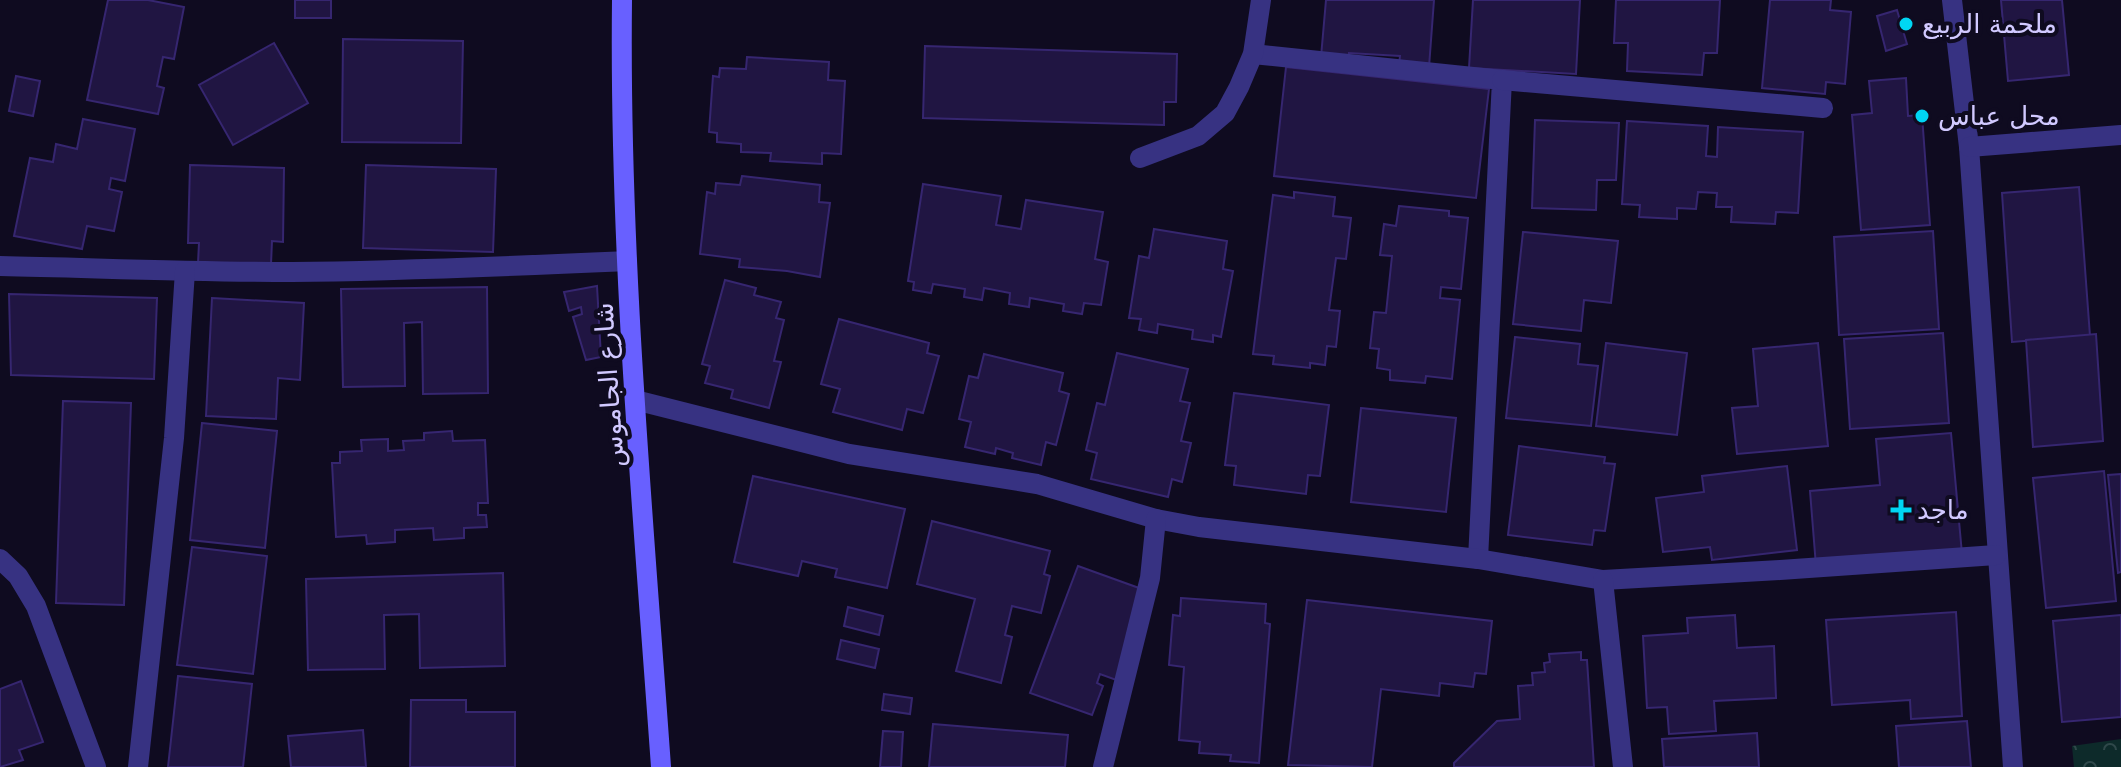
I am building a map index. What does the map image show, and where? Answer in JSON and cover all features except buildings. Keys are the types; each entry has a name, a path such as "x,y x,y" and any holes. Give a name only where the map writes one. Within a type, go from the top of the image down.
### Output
{"street":[{"name":"شارع الجاموس","path":"622,0 621,78 627,261 661,767"},
{"path":"1140,158 1198,136 1225,113 1253,54 1261,0"},
{"path":"1952,0 1969,147 2013,767"},
{"path":"1253,54 1823,108"},
{"path":"1478,559 1502,80"},
{"path":"1969,147 2121,135"},
{"path":"0,266 185,271 391,270 627,261"},
{"path":"138,767 174,438 185,271"},
{"path":"635,400 849,454 1037,484 1156,519 1199,527 1478,559 1603,580 1996,555"},
{"path":"1103,767 1150,578 1156,519"},
{"path":"0,559 18,576 36,606 96,767"},
{"path":"1603,580 1623,767"}],"green space":[{"path":"2121,739 2121,767 2074,767 2072,746"}],"place":[{"name":"ملحمة الربيع","path":"1906,24"},
{"name":"محل عباس","path":"1922,116"},
{"name":"ماجد","path":"1901,510"}]}
